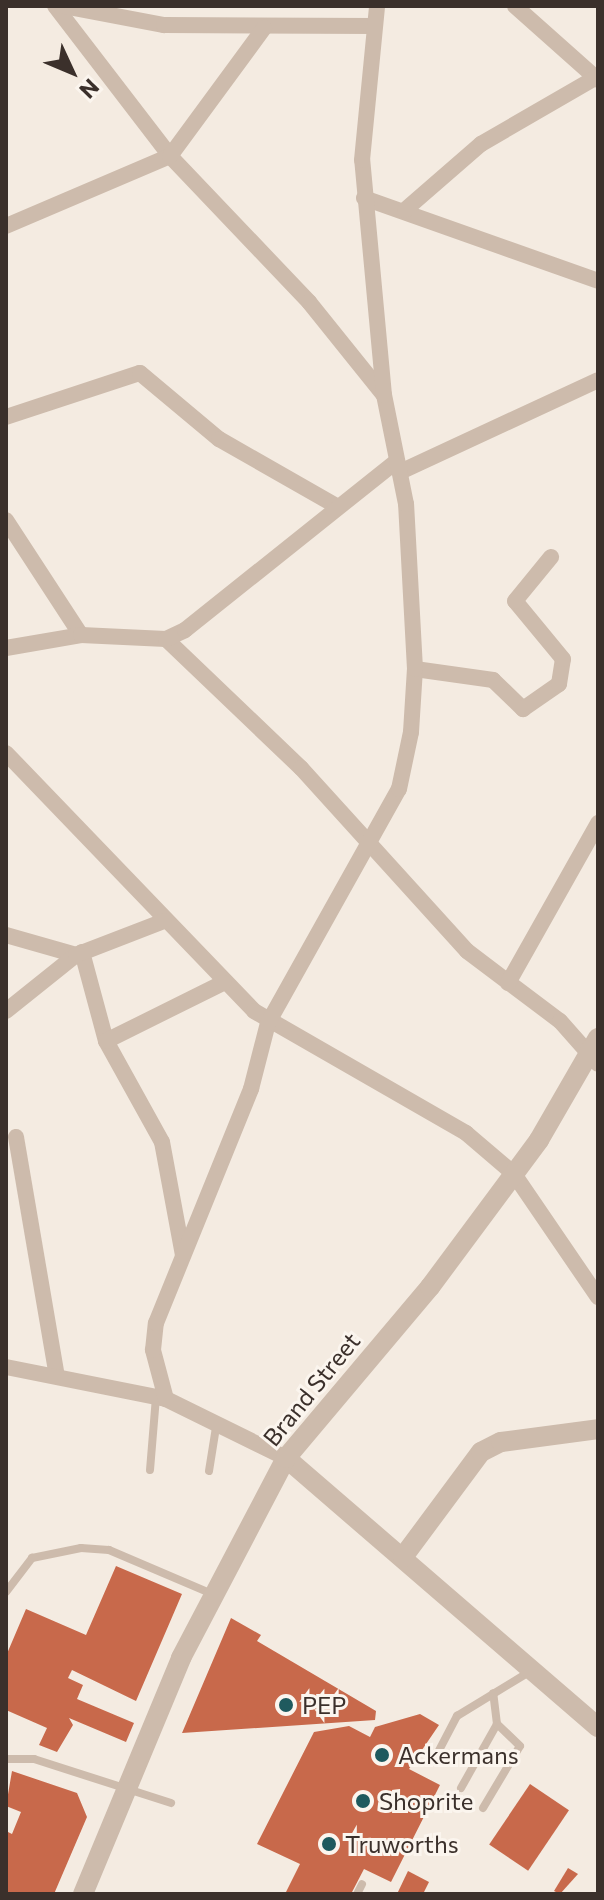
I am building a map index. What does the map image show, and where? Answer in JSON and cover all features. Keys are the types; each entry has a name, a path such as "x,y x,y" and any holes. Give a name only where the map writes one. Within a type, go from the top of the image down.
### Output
{"street":[{"path":"55,6 170,156 309,302 384,395"},
{"path":"63,6 112,21 264,28 374,26"},
{"path":"161,1397 154,1338 251,1089 268,1023 371,842 407,762 415,669 399,466 384,395 364,198 377,6"},
{"path":"405,210 481,144 597,79 515,6"},
{"path":"6,226 170,156 264,28"},
{"path":"364,198 598,281"},
{"path":"6,417 140,373 219,439 338,507"},
{"path":"6,648 81,635 166,639 213,612 338,507 399,466 598,380"},
{"path":"6,520 81,635"},
{"path":"415,669 493,680 523,709 559,684 563,659 515,601 551,557"},
{"path":"166,639 371,842 467,951 595,1052"},
{"path":"6,753 52,794 164,921 223,983 268,1023 466,1133 514,1174 598,1297"},
{"path":"508,983 598,823"},
{"path":"6,1011 79,954 164,921"},
{"path":"6,935 79,954"},
{"path":"79,954 106,1041 162,1142 183,1257"},
{"path":"106,1041 223,983"},
{"name":"Brand Street","path":"83,1894 124,1791 212,1594 286,1458 514,1174 595,1052"},
{"path":"16,1137 57,1377"},
{"path":"6,1367 161,1397 217,1420 286,1458 598,1727"},
{"path":"403,1557 481,1452 501,1442 598,1429"}],"lane":[{"path":"150,1470 161,1397"},
{"path":"209,1471 217,1420"},
{"path":"6,1592 32,1558 81,1548 109,1550 212,1594"},
{"path":"434,1760 457,1716 533,1669"},
{"path":"461,1788 497,1724 493,1693"},
{"path":"483,1808 520,1746 497,1724"},
{"path":"6,1759 34,1759 124,1791 171,1803"},
{"path":"357,1894 362,1884"}],"building":[{"path":"116,1566 182,1594 136,1701 72,1670 68,1678 83,1685 77,1699 134,1723 126,1742 69,1718 73,1725 57,1752 39,1745 47,1728 6,1710 6,1656 26,1609 86,1635"},
{"path":"231,1618 261,1635 257,1641 376,1711 375,1720 182,1733"},
{"path":"420,1714 439,1725 409,1769 440,1785 391,1882 364,1869 351,1894 285,1894 300,1864 257,1844 314,1732 349,1726 370,1737 375,1727"},
{"path":"12,1771 77,1793 87,1817 54,1894 6,1894 6,1831 12,1834 21,1812 6,1806"},
{"path":"530,1784 569,1810 528,1871 489,1845"},
{"path":"568,1868 578,1874 560,1894 554,1891"},
{"path":"408,1871 429,1882 423,1894 397,1894"}],"place":[{"name":"PEP","path":"286,1705"},
{"name":"Ackermans","path":"382,1755"},
{"name":"Shoprite","path":"363,1801"},
{"name":"Truworths","path":"329,1844"}]}
